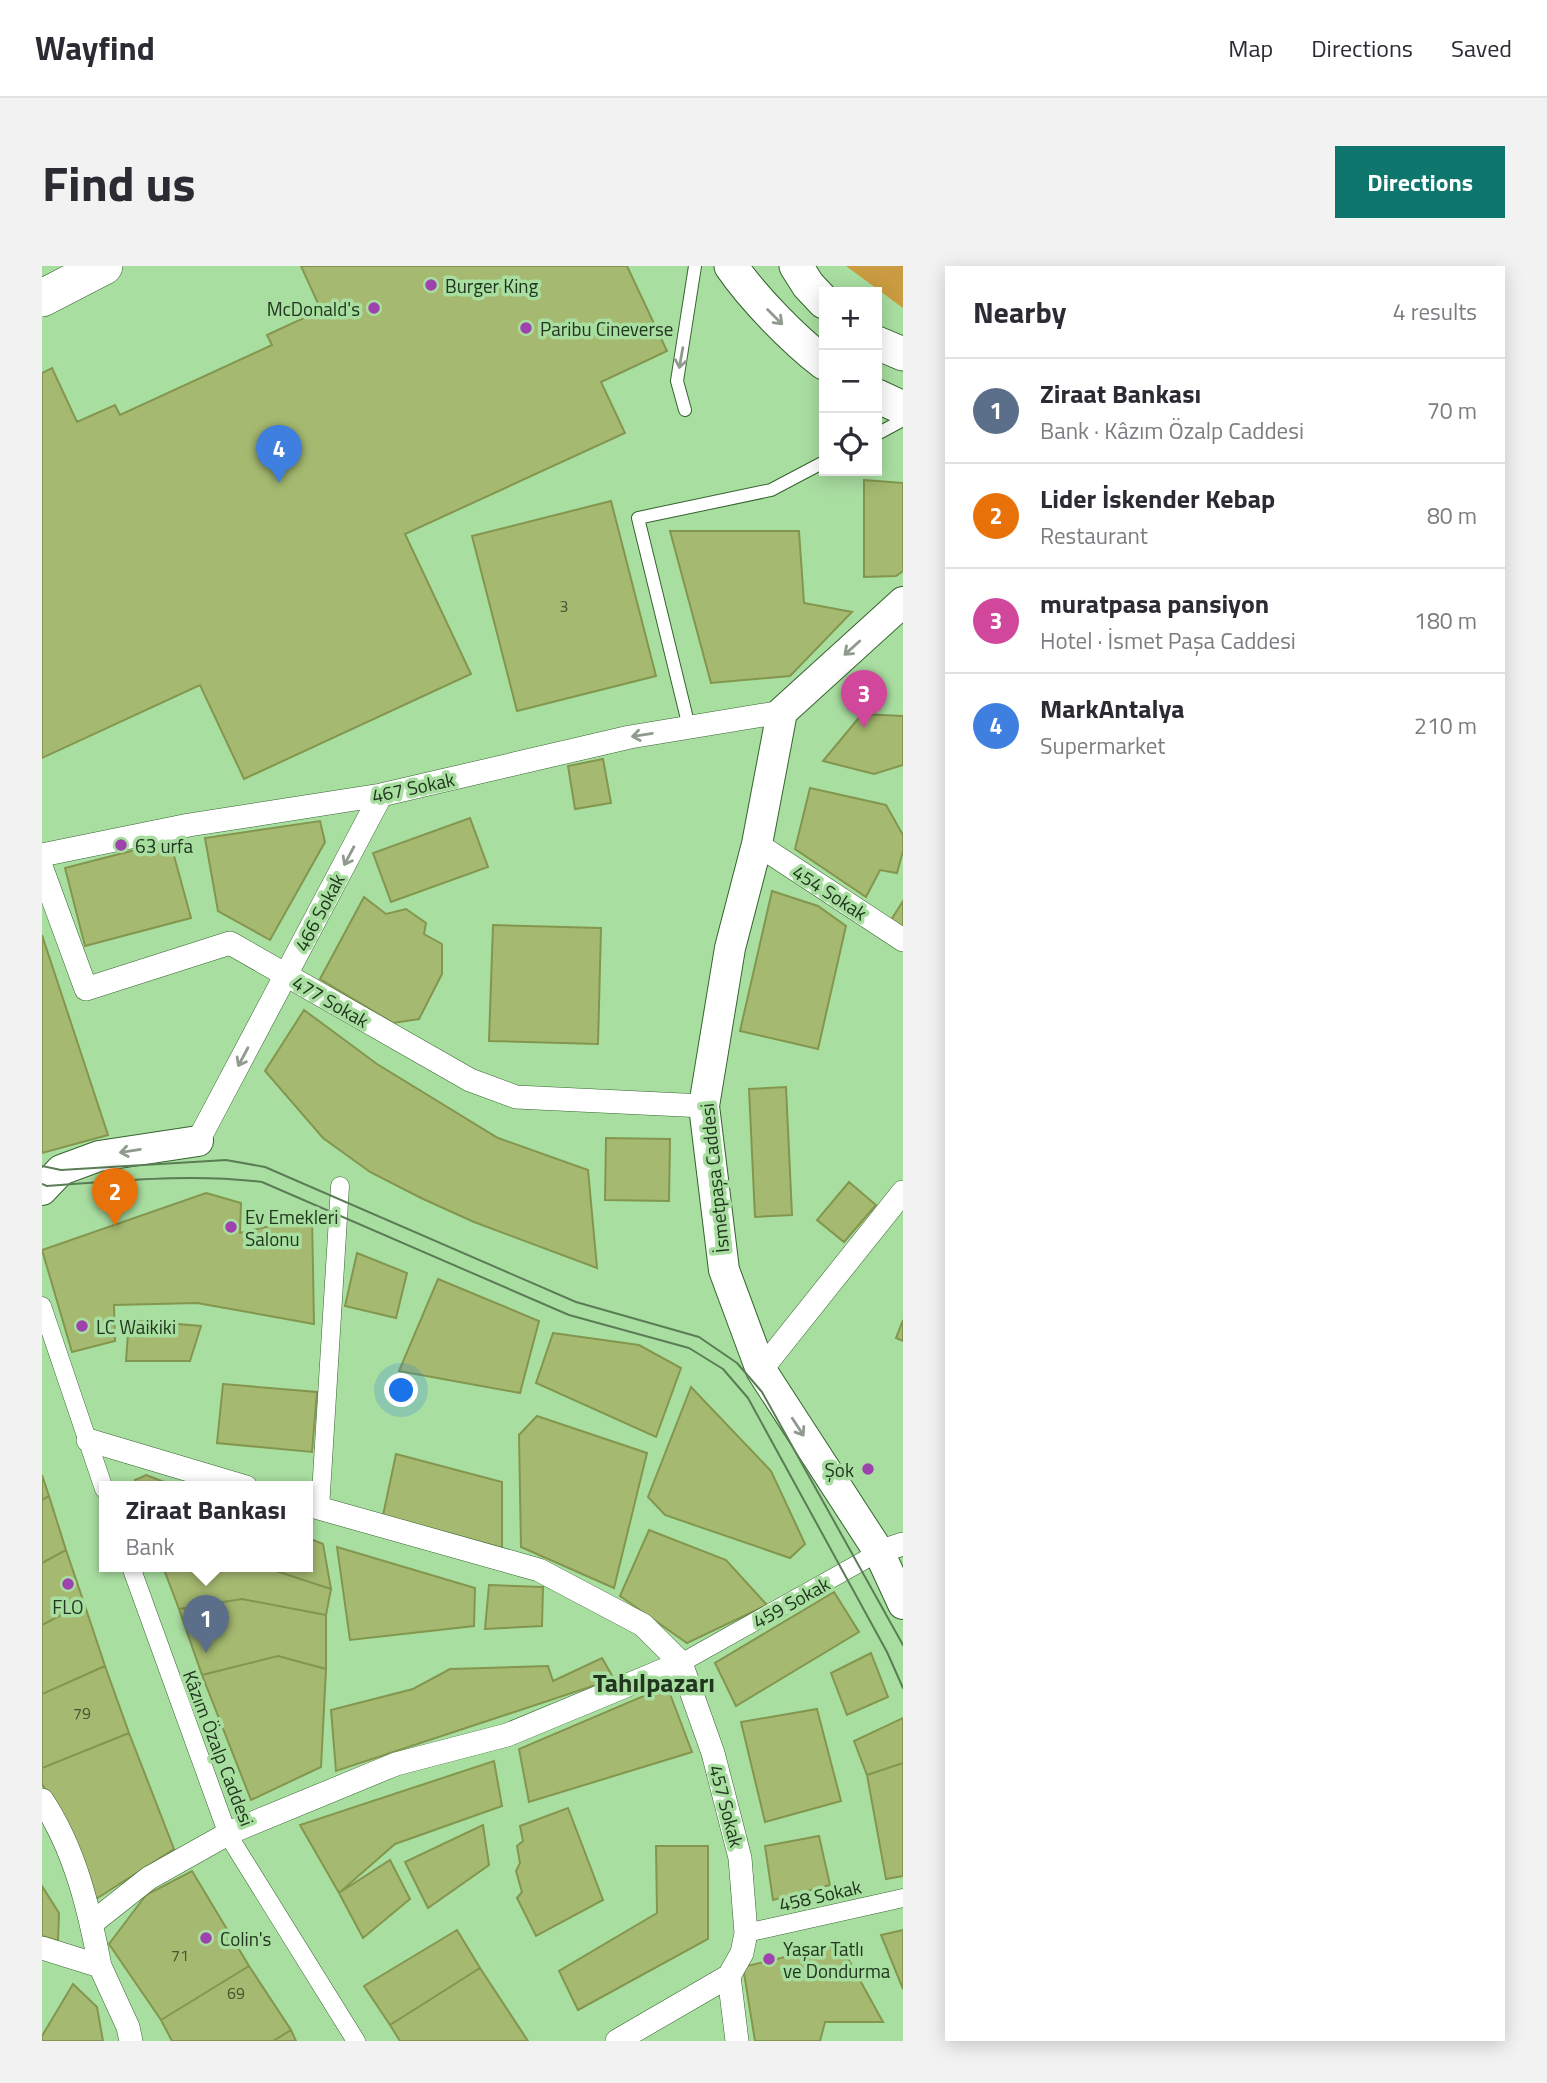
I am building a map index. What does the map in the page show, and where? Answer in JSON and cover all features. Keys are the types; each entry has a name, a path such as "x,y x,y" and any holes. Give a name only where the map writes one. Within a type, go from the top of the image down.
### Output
{"main road":[{"path":"42,298 104,266"},
{"path":"731,266 746,288 819,359"},
{"path":"796,266 819,297"},
{"path":"882,345 903,354"},
{"path":"882,398 903,408"}],"street":[{"path":"782,712 903,602"},
{"name":"467 Sokak","path":"42,855 189,825 381,795 630,737 782,712"},
{"name":"İsmetpaşa Caddesi","path":"782,712 757,844 730,948 704,1106 724,1270 761,1370 891,1548 903,1604"},
{"name":"466 Sokak","path":"198,1141 381,795"},
{"name":"454 Sokak","path":"757,844 903,940"},
{"name":"477 Sokak","path":"42,869 86,989 230,943 470,1080 516,1097 704,1106"},
{"path":"42,1190 61,1170 99,1156 198,1141"},
{"path":"92,1923 149,1878 228,1835 396,1764 508,1735 681,1663 643,1625 540,1570 314,1507 340,1186"},
{"path":"761,1370 903,1192"},
{"path":"42,1306 101,1481"},
{"path":"88,1440 226,1481"},
{"name":"459 Sokak","path":"681,1663 891,1548"},
{"name":"Kâzım Özalp Caddesi","path":"133,1572 228,1835 356,2041"},
{"name":"457 Sokak","path":"681,1663 713,1753 740,1858 744,1943"},
{"path":"42,1800 58,1823 88,1904 100,1966 128,2027 131,2041"},
{"name":"458 Sokak","path":"744,1943 903,1898"},
{"path":"737,2041 729,1976 744,1943"},
{"path":"42,1948 100,1966"},
{"path":"617,2041 729,1976"}],"lane":[{"path":"685,410 677,381 695,266"},
{"path":"882,431 903,420"},
{"path":"689,727 638,518 771,490 819,465"}],"shaded area":[{"path":"846,266 903,266 903,308 882,293 882,287 874,287"}],"building":[{"path":"301,266 627,266 667,351 601,382 625,433 405,534 471,674 244,779 200,685 42,758 42,373 52,368 77,422 115,405 120,415 272,345 267,335 321,310"},
{"path":"864,480 903,483 903,571 896,576 864,577"},
{"path":"611,501 656,676 517,711 472,536"},
{"path":"670,531 799,531 804,603 852,612 790,676 711,683"},
{"path":"862,714 903,716 903,765 874,774 823,761"},
{"path":"603,759 611,803 575,809 568,766"},
{"path":"810,788 886,805 903,835 903,851 897,873 880,870 866,897 795,849"},
{"path":"470,818 488,867 391,902 373,853"},
{"path":"320,821 325,842 270,940 218,911 205,838"},
{"path":"170,841 191,918 85,946 65,868"},
{"path":"772,891 818,906 846,926 818,1049 740,1031"},
{"path":"364,897 386,914 406,909 426,923 424,934 442,944 442,974 419,1019 393,1023 320,979"},
{"path":"903,901 903,927 891,920"},
{"path":"493,925 601,928 598,1044 489,1041"},
{"path":"42,935 108,1135 42,1153"},
{"path":"304,1010 377,1064 498,1138 588,1170 597,1268 474,1222 421,1198 370,1172 323,1138 265,1071"},
{"path":"786,1087 792,1215 755,1217 749,1089"},
{"path":"606,1138 670,1139 669,1201 605,1200"},
{"path":"849,1182 876,1205 844,1242 817,1220"},
{"path":"206,1193 241,1203 240,1233 312,1216 314,1324 197,1303 114,1305 115,1341 72,1352 42,1250"},
{"path":"357,1253 407,1273 396,1318 345,1306"},
{"path":"438,1279 539,1321 520,1393 399,1371"},
{"path":"129,1320 201,1326 190,1361 126,1361"},
{"path":"903,1320 903,1341 896,1338"},
{"path":"553,1333 639,1345 681,1368 656,1437 536,1383"},
{"path":"223,1384 317,1392 312,1452 217,1443"},
{"path":"691,1387 771,1471 805,1544 790,1558 665,1515 648,1497"},
{"path":"537,1416 647,1453 614,1588 521,1547 519,1435"},
{"path":"396,1454 502,1482 502,1549 382,1520"},
{"path":"42,1475 49,1496 42,1500"},
{"path":"146,1475 162,1481 135,1481"},
{"path":"49,1496 66,1550 42,1563 42,1500"},
{"path":"649,1530 726,1560 767,1605 687,1643 620,1596"},
{"path":"313,1540 323,1544 331,1589 279,1572 313,1572"},
{"path":"337,1547 475,1588 474,1626 350,1640"},
{"path":"66,1550 84,1603 42,1625 42,1563"},
{"path":"165,1572 279,1572 331,1589 326,1615 242,1599 179,1609"},
{"path":"489,1585 543,1587 542,1626 485,1629"},
{"path":"834,1592 859,1632 736,1706 715,1663"},
{"path":"242,1599 326,1615 326,1669 278,1656 202,1675 179,1609"},
{"path":"84,1603 105,1666 42,1694 42,1625"},
{"path":"871,1653 888,1697 847,1715 831,1673"},
{"path":"278,1656 326,1669 321,1767 251,1800 202,1675"},
{"path":"602,1658 614,1679 336,1771 331,1710 413,1689 450,1669 548,1666 553,1681"},
{"path":"105,1666 129,1733 42,1768 42,1694"},
{"path":"667,1686 692,1752 529,1802 519,1749"},
{"path":"817,1709 841,1801 765,1822 741,1722"},
{"path":"903,1718 903,1763 867,1775 854,1741"},
{"path":"129,1733 174,1849 96,1899 72,1832 42,1784 42,1768"},
{"path":"494,1761 502,1806 395,1844 339,1893 300,1825"},
{"path":"903,1763 903,1876 886,1879 867,1775"},
{"path":"568,1808 603,1900 536,1936 517,1898 522,1892 516,1871 520,1863 517,1846 523,1841 520,1826"},
{"path":"483,1825 489,1865 428,1908 405,1862"},
{"path":"819,1836 830,1885 773,1900 765,1846"},
{"path":"656,1846 708,1846 708,1939 578,2010 559,1971 657,1913"},
{"path":"390,1860 410,1899 363,1938 339,1893"},
{"path":"192,1871 249,1966 161,2020 109,1944 146,1895"},
{"path":"42,1886 59,1913 58,1941 42,1936"},
{"path":"457,1930 480,1968 390,2025 364,1986"},
{"path":"903,1930 903,1989 881,1935"},
{"path":"840,1944 883,2022 825,2022 820,2041 755,2041 743,1967"},
{"path":"249,1966 291,2030 273,2041 172,2041 161,2020"},
{"path":"480,1968 528,2041 400,2041 390,2025"},
{"path":"73,1984 97,2007 103,2041 42,2041 42,2036"},
{"path":"291,2030 296,2041 273,2041"}],"tram line":[{"path":"42,1166 61,1170 226,1160 265,1167 576,1302 699,1337 737,1363 762,1392 903,1645"},
{"path":"42,1184 47,1186 181,1178 262,1182 569,1315 689,1348 723,1369 748,1398 887,1652 903,1688"}],"place":[{"name":"Burger King","path":"431,285"},
{"name":"McDonald's","path":"374,308"},
{"name":"Paribu Cineverse","path":"526,328"},
{"name":"MarkAntalya","path":"279,483"},
{"name":"muratpasa pansiyon","path":"864,728"},
{"name":"63 urfa","path":"121,845"},
{"name":"Lider İskender Kebap","path":"115,1226"},
{"name":"Ev Emekleri Salonu","path":"231,1227"},
{"name":"LC Waikiki","path":"82,1326"},
{"name":"Şok","path":"868,1469"},
{"name":"FLO","path":"68,1584"},
{"name":"Ziraat Bankası","path":"206,1653"},
{"name":"Colin's","path":"206,1938"},
{"name":"Yaşar Tatlı ve Dondurma","path":"769,1959"}],"district":[{"name":"Tahılpazarı","path":"654,1682"}]}
